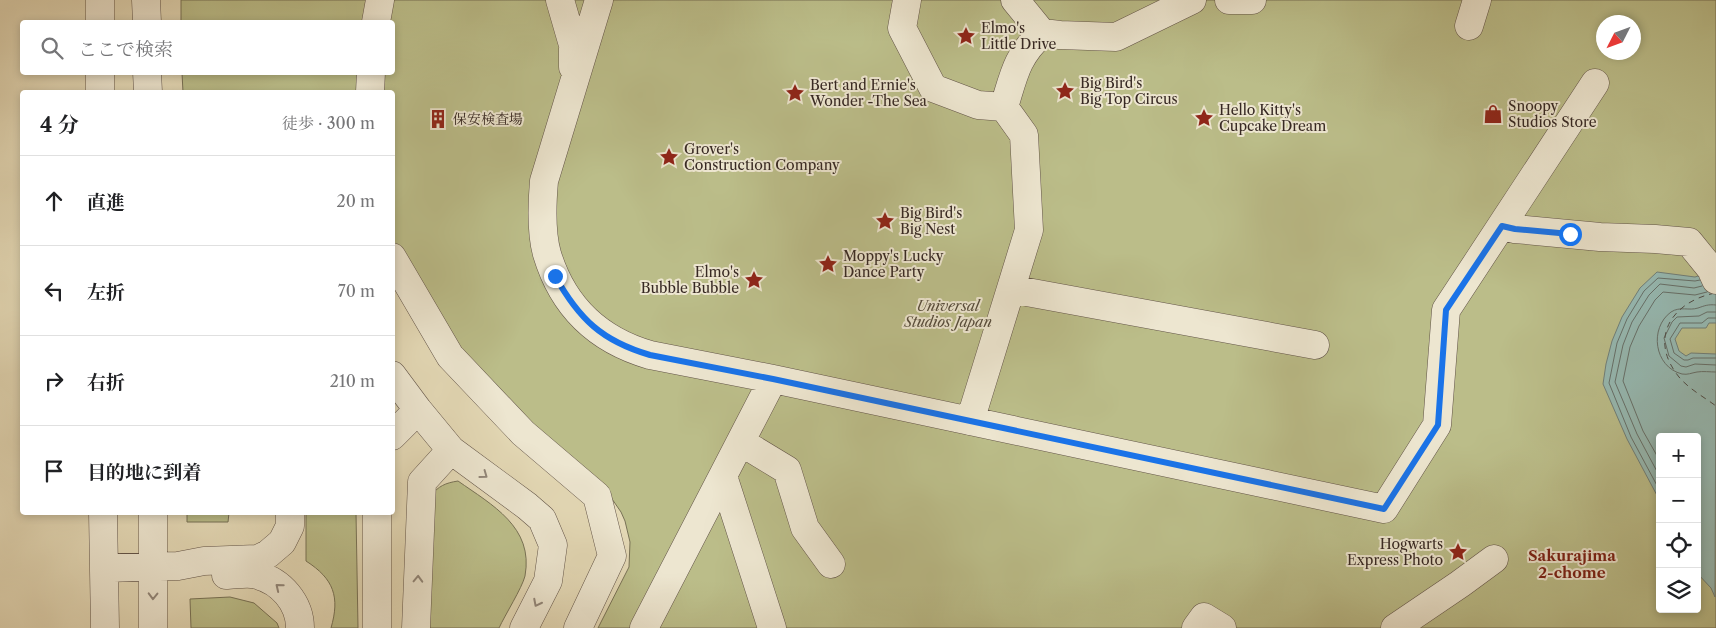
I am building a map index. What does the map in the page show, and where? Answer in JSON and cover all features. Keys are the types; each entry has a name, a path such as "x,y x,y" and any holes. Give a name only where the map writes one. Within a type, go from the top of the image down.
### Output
{"street":[{"path":"100,0 100,20"},
{"path":"146,0 147,20"},
{"path":"376,20 380,0"},
{"path":"560,0 573,45 573,86"},
{"path":"599,0 544,181 542,206 547,253 555,276 565,294 580,314 596,330 630,349 650,355 773,379 1384,509 1438,425 1446,310 1595,83"},
{"path":"907,0 902,28 932,88 978,106 1004,107"},
{"path":"1015,0 1042,33 1116,36 1192,0"},
{"path":"1229,0 1252,0"},
{"path":"1469,26 1477,0"},
{"path":"1004,107 1019,61 1030,45 1042,33"},
{"path":"100,75 100,90"},
{"path":"147,75 148,90"},
{"path":"370,90 371,75"},
{"path":"970,421 1029,230 1024,135 1004,107"},
{"path":"1502,226 1515,229 1600,237 1689,242 1711,269 1716,280"},
{"path":"395,262 450,356 523,433 596,496 612,556 578,628"},
{"path":"1011,289 1315,345"},
{"path":"395,379 451,450 542,519 553,545 548,582 524,628"},
{"path":"644,628 773,379"},
{"path":"395,433 418,410"},
{"path":"741,442 788,470 805,528 831,564"},
{"path":"416,628 422,482 451,450"},
{"path":"723,476 772,628"},
{"path":"103,515 104,628"},
{"path":"153,628 166,567 154,515"},
{"path":"104,568 166,567 204,560 258,559 268,554 282,542 290,526 290,515"},
{"path":"377,515 377,628"},
{"path":"1395,628 1494,559"},
{"path":"166,567 205,575 256,574 278,584 293,600 300,619 300,628"},
{"path":"1196,628 1204,617 1222,628"}],"green space":[{"name":"Universal Studios Japan","path":"181,0 1716,0 1716,628 598,628 629,567 630,542 621,512 601,483 510,403 395,282 395,90 183,90 182,75 395,75 395,20 181,20"},
{"path":"458,481 508,519 517,531 523,544 526,559 525,576 499,628 429,628 430,496 442,486"},
{"path":"187,515 229,515 228,522 187,522"},
{"path":"306,515 356,515 358,628 331,628 335,607 332,590 329,582 323,575 306,561"},
{"path":"230,597 254,603 277,623 279,628 191,628 190,599"}],"water":[{"path":"1716,270 1716,323 1709,323 1706,328 1682,328 1675,339 1679,351 1686,356 1691,353 1716,354 1715,597 1711,588 1701,577 1701,433 1656,433 1656,493 1627,439 1603,384 1612,341 1622,317 1640,288 1657,272 1695,277"}],"ferry route":[{"path":"1715,293 1686,305 1676,314 1669,324 1665,336 1665,349 1670,363 1679,377 1716,406"}],"place":[{"name":"Elmo's Little Drive","path":"966,36"},
{"name":"Big Bird's Big Top Circus","path":"1065,91"},
{"name":"Bert and Ernie's Wonder -The Sea","path":"795,93"},
{"name":"Snoopy Studios Store","path":"1493,114"},
{"name":"Hello Kitty's Cupcake Dream","path":"1204,118"},
{"name":"保安検査場","path":"438,119"},
{"name":"Grover's Construction Company","path":"669,157"},
{"name":"Big Bird's Big Nest","path":"885,221"},
{"name":"Moppy's Lucky Dance Party","path":"828,264"},
{"name":"Elmo's Bubble Bubble","path":"754,280"},
{"name":"Hogwarts Express Photo","path":"1458,552"}],"district":[{"name":"Sakurajima 2-chome","path":"1572,564"}],"route":[{"path":"555,276 565,294 580,314 596,330 630,349 650,355 773,379 1384,509 1438,425 1446,310 1502,226 1570,234"}]}
